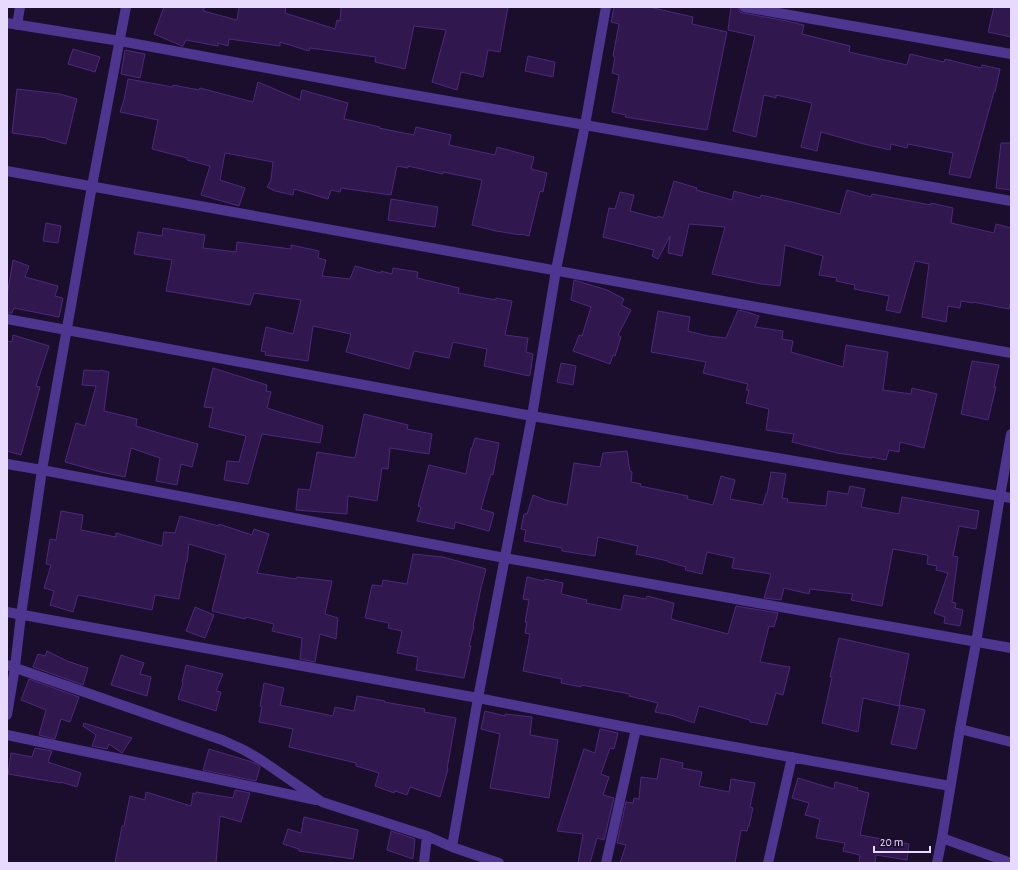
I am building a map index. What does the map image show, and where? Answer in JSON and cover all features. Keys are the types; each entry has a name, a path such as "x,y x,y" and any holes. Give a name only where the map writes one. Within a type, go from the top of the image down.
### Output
{"street":[{"path":"20,7 12,24 120,41 377,89 1011,201"},
{"path":"7,715 11,666 21,615 42,470 92,186 126,7"},
{"path":"452,847 478,698 532,416 556,270 585,125 606,7"},
{"path":"744,7 1011,54"},
{"path":"7,170 1011,353"},
{"path":"7,318 532,416 1011,498"},
{"path":"937,863 1011,434"},
{"path":"7,464 505,558 976,643 1011,648"},
{"path":"7,612 950,786"},
{"path":"11,666 222,740 261,760 322,802"},
{"path":"606,863 636,729"},
{"path":"960,729 1011,742"},
{"path":"7,735 322,802 426,836 452,847 499,863"},
{"path":"768,863 792,757"},
{"path":"424,863 426,836"},
{"path":"942,838 1011,863"}],"building":[{"path":"164,7 205,7 203,11 237,20 239,7 286,7 285,13 335,29 337,20 340,21 341,7 508,7 500,52 488,50 483,77 461,72 457,90 432,82 446,30 414,26 405,69 375,62 376,57 310,48 309,51 280,42 280,46 229,39 228,46 218,43 218,46 186,40 182,46 154,34"},
{"path":"614,7 649,7 693,17 692,24 727,32 707,130 625,117 626,115 612,112 619,75 612,73 615,57 613,56 619,24 611,22"},
{"path":"731,7 738,7 740,12 743,13 804,25 802,34 850,46 849,52 907,65 910,54 944,62 945,59 981,68 982,65 1000,69 995,92 970,178 949,174 953,153 908,144 907,148 891,144 890,150 821,132 817,151 801,147 812,103 776,95 776,98 764,95 756,137 733,131 755,36 728,30"},
{"path":"994,7 1011,7 1011,37 988,32"},
{"path":"73,49 100,57 95,72 68,64"},
{"path":"125,50 145,54 140,78 121,74"},
{"path":"528,56 555,62 553,77 525,71"},
{"path":"128,79 173,87 173,85 199,90 200,88 253,102 258,82 300,100 302,90 348,103 344,119 414,135 416,127 451,135 449,145 495,155 497,147 534,157 531,169 547,173 543,192 540,191 529,236 496,231 472,225 482,180 443,172 443,174 408,166 408,168 397,166 391,195 341,188 340,192 331,190 328,199 294,189 293,195 275,191 267,187 271,180 273,162 225,153 220,180 245,188 239,206 201,195 210,166 187,160 187,158 152,149 158,120 120,112"},
{"path":"17,89 60,94 77,99 66,144 47,138 12,133"},
{"path":"1001,143 1011,143 1011,190 996,188"},
{"path":"674,181 697,188 696,190 732,200 734,191 760,198 761,195 840,214 847,190 871,197 872,194 953,208 951,223 994,233 996,224 1011,228 1011,300 1009,309 961,301 960,308 948,306 946,322 922,317 929,264 915,261 900,313 886,310 889,296 854,289 855,285 836,281 837,278 819,275 823,256 785,245 780,286 761,284 712,274 725,227 689,224 682,256 668,253 670,236 658,259 652,256 654,250 603,237 609,208 615,209 620,192 634,195 630,211 657,218 658,216 663,218"},
{"path":"391,199 438,207 435,227 388,220"},
{"path":"46,223 61,226 58,243 43,241"},
{"path":"163,228 205,235 203,248 236,252 237,242 291,249 291,245 319,251 318,258 326,260 322,276 350,279 355,266 381,273 381,271 392,274 393,268 418,272 417,278 459,288 458,293 496,300 496,298 512,301 505,335 528,338 526,352 533,354 530,375 484,366 487,349 453,342 449,358 414,351 409,369 346,352 351,334 313,326 308,361 265,355 266,352 261,351 266,327 293,334 301,300 254,293 250,305 166,291 172,260 134,254 138,232 162,236"},
{"path":"13,260 29,266 25,277 58,286 55,296 63,298 59,317 14,308 12,313 7,313 7,296"},
{"path":"574,280 607,290 624,299 621,305 631,310 618,335 621,337 615,356 613,355 610,364 573,351 579,335 582,336 591,307 571,300"},
{"path":"738,310 759,316 755,327 783,331 782,339 793,341 791,352 843,367 846,345 888,352 883,390 911,394 912,388 937,394 924,448 900,442 899,452 889,450 886,460 837,453 792,442 794,434 766,430 769,409 746,403 749,390 746,390 748,384 703,373 706,362 651,352 658,311 690,317 688,331 708,336 726,338"},
{"path":"13,335 49,346 36,386 40,387 21,455 7,451 7,341 12,342"},
{"path":"972,361 999,365 994,387 996,387 988,420 961,414"},
{"path":"561,363 576,366 573,385 557,382"},
{"path":"213,368 267,385 266,391 271,392 267,408 323,426 320,443 262,434 248,484 224,480 227,461 239,462 246,436 209,427 213,408 204,407"},
{"path":"84,370 100,370 109,372 104,411 137,419 136,426 198,444 192,467 181,464 177,485 156,481 160,458 131,448 125,477 65,462 76,423 85,426 96,386 82,385"},
{"path":"364,414 408,425 407,429 432,434 429,454 390,448 388,469 382,468 377,501 348,496 347,514 296,510 298,489 310,490 317,452 355,458"},
{"path":"475,438 499,443 493,475 491,474 481,509 494,513 489,531 455,522 454,529 417,521 421,507 418,506 429,465 466,474 471,448"},
{"path":"627,451 630,471 632,472 631,482 641,484 640,486 688,496 687,499 713,505 721,476 735,480 730,499 763,505 767,494 771,472 786,474 782,498 788,499 787,502 826,506 828,491 848,494 850,486 865,489 861,507 899,514 902,497 979,511 976,529 959,526 953,556 958,557 952,602 956,603 955,608 963,610 960,626 944,623 945,617 934,613 948,573 936,570 937,566 927,564 927,555 893,549 882,606 851,600 853,594 810,589 809,594 784,588 781,600 764,598 771,574 732,568 734,558 707,552 702,574 685,570 686,567 668,561 636,554 638,546 598,537 595,556 562,551 562,548 524,541 526,530 521,529 524,514 527,514 533,495 545,500 567,505 574,463 600,467 603,453"},
{"path":"61,511 83,515 81,530 116,537 116,533 162,546 164,532 175,533 180,516 219,526 219,524 252,535 254,529 269,534 257,573 296,579 297,577 332,581 325,614 338,618 336,639 320,634 315,662 300,659 302,638 272,631 274,624 212,611 226,555 189,544 187,562 179,599 155,595 152,610 78,595 73,612 50,605 54,591 44,588 51,565 46,564 50,539 56,540"},
{"path":"413,554 443,557 486,569 473,626 469,646 471,646 464,678 416,670 418,657 397,653 402,631 388,628 389,623 365,618 372,585 382,586 383,580 407,584"},
{"path":"527,577 563,583 561,594 587,600 586,603 621,610 624,595 646,599 647,596 674,603 671,619 728,634 736,606 778,613 774,627 769,626 760,662 790,667 783,695 776,693 767,725 750,722 750,720 699,706 694,723 671,715 655,712 658,703 629,696 630,694 561,683 562,679 523,671 530,634 525,633 527,622 525,622 529,600 523,599"},
{"path":"195,607 214,615 205,638 186,631"},
{"path":"839,638 909,654 899,706 863,698 858,732 822,723"},
{"path":"47,651 67,661 88,668 83,685 33,667 38,654 45,656"},
{"path":"121,655 144,663 140,674 151,677 147,696 111,685"},
{"path":"186,665 223,674 216,691 221,692 216,711 178,699 183,683"},
{"path":"29,679 79,697 70,722 61,719 55,739 39,735 46,710 21,700"},
{"path":"264,683 284,688 280,705 333,716 335,707 354,711 357,696 425,709 424,712 456,718 448,769 440,797 410,787 407,795 395,791 394,793 375,786 379,773 356,766 356,763 289,747 293,729 259,722"},
{"path":"900,705 925,710 916,749 891,744"},
{"path":"485,711 505,716 505,714 532,717 530,735 558,740 549,798 490,788 500,734 481,729"},
{"path":"84,723 132,738 122,753 109,744 107,749 92,746 96,735 83,726"},
{"path":"600,729 618,733 614,749 610,748 601,774 609,777 603,795 614,798 604,840 597,838 590,863 578,863 583,834 557,831 584,749 595,753"},
{"path":"35,748 52,751 48,762 81,773 77,787 61,782 8,774 11,753 32,757"},
{"path":"209,749 258,765 260,767 256,781 203,770"},
{"path":"661,758 683,763 682,768 702,772 699,786 729,792 731,779 755,783 750,807 753,808 749,826 747,831 741,830 735,863 620,863 626,845 617,843 626,802 633,803 634,798 639,799 641,777 657,779"},
{"path":"798,778 834,789 835,782 858,788 857,790 869,793 860,835 909,844 907,860 876,855 875,863 859,863 860,855 843,851 845,843 816,838 820,819 805,815 809,803 792,798"},
{"path":"235,790 250,793 241,822 220,816 216,863 115,863 122,826 124,826 130,796 145,800 146,792 191,806 193,793 196,794 196,792 233,798"},
{"path":"304,817 358,830 353,859 299,851 299,849 283,844 288,829 301,833"},
{"path":"391,831 415,839 413,859 387,850"}]}
